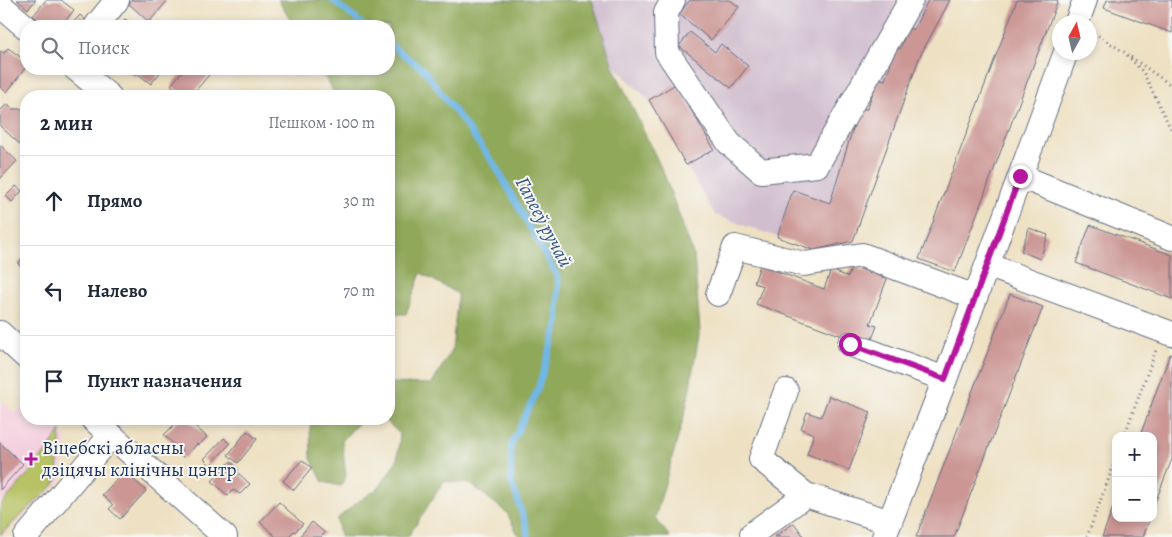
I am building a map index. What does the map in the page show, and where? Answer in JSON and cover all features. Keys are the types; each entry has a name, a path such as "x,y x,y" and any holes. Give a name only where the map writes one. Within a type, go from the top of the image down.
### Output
{"street":[{"path":"101,20 117,0"},
{"path":"673,0 666,13 667,52 729,143 761,170 817,165 911,0"},
{"path":"1080,15 1085,0"},
{"path":"0,5 20,22"},
{"path":"786,391 761,459 806,495 887,530 1063,60"},
{"path":"83,75 101,90"},
{"path":"1020,176 1172,238"},
{"path":"718,294 735,247 804,264 862,255 975,297"},
{"path":"987,264 1168,332"},
{"path":"0,333 20,352"},
{"path":"850,344 945,379"},
{"path":"100,425 225,537"},
{"path":"26,537 111,435"},
{"path":"752,534 806,495"}],"path":[{"path":"1097,35 1172,86"},
{"path":"1124,52 1143,72 1172,131"},
{"path":"1126,432 1168,332"},
{"path":"1087,537 1112,470"}],"shaded area":[{"path":"592,0 950,0 920,56 853,241 814,250 715,215 649,100 612,64"},
{"name":"Віцебскі абласны дзіцячы клінічны цэнтр","path":"0,400 16,413 20,409 20,425 53,425 66,437 60,481 1,537"}],"green space":[{"path":"278,0 592,0 612,64 664,174 694,256 700,330 686,409 655,518 670,537 519,537 507,513 471,484 444,481 408,537 340,537 337,519 356,503 379,488 397,460 400,434 390,425 395,425 395,383 432,384 452,349 458,294 421,273 406,314 395,314 395,90 332,90 324,75 395,75 395,20 290,20"},
{"path":"311,425 357,425 342,441 346,476 341,486 323,482 311,459"},
{"path":"61,431 56,483 0,535 0,506 36,465"}],"building":[{"path":"17,0 36,0 28,9"},
{"path":"46,0 61,0 74,10 66,20 39,20 33,16"},
{"path":"132,0 168,0 151,20 147,20 129,4"},
{"path":"690,0 730,0 739,7 711,40 679,14"},
{"path":"928,0 950,0 920,56 853,241 814,250 777,237 793,190 830,203 859,109 867,109 878,78 885,80 896,48 900,49 908,29 914,29"},
{"path":"1017,0 1058,0 955,272 919,259"},
{"path":"1107,0 1172,0 1172,33 1104,8"},
{"path":"80,15 86,20 75,20"},
{"path":"690,32 715,52 721,44 748,66 731,88 679,46"},
{"path":"8,48 20,57 20,75 7,92 0,87 0,51 4,53"},
{"path":"140,75 158,75 151,84"},
{"path":"179,75 209,75 196,90 177,90 171,85"},
{"path":"676,84 714,149 686,165 649,100"},
{"path":"7,104 12,109 20,109 20,144 0,126 0,111"},
{"path":"0,145 17,161 0,179"},
{"path":"16,186 20,189 20,193 12,202 6,196"},
{"path":"1090,225 1172,255 1172,299 1076,263"},
{"path":"1029,228 1048,235 1040,259 1021,251"},
{"path":"760,265 824,289 831,270 848,277 852,266 887,279 870,324 877,326 872,339 850,331 848,338 756,304 763,286 754,283"},
{"path":"1010,294 1043,307 954,537 916,537"},
{"path":"1170,354 1172,354 1172,459 1157,498 1157,432 1141,432"},
{"path":"829,396 871,412 849,470 807,454 814,434 801,429 807,412 821,417"},
{"path":"174,425 194,425 207,437 199,445 197,444 184,458 180,454 182,452 164,435"},
{"path":"247,431 257,439 238,463 228,455"},
{"path":"224,438 230,444 210,465 204,459"},
{"path":"0,443 23,464 0,490"},
{"path":"302,460 312,468 294,490 283,481"},
{"path":"231,461 239,470 237,472 250,484 240,494 233,490 228,496 212,481"},
{"path":"125,471 146,491 120,519 109,509 113,505 102,495"},
{"path":"279,502 303,524 288,537 276,537 260,522"},
{"path":"1112,511 1112,522 1149,522 1143,537 1102,537"},
{"path":"312,522 325,533 321,537 299,537"},
{"path":"794,523 804,537 774,537"}],"waterway":[{"name":"Гапееў ручай","path":"332,0 357,20"},
{"name":"Гапееў ручай","path":"395,48 424,70 495,165 558,278 558,324 537,391 511,445 511,481 526,525 528,537"}],"place":[{"name":"Віцебскі абласны дзіцячы клінічны цэнтр","path":"31,459"}],"route":[{"path":"850,344 945,379 1020,176"}]}
